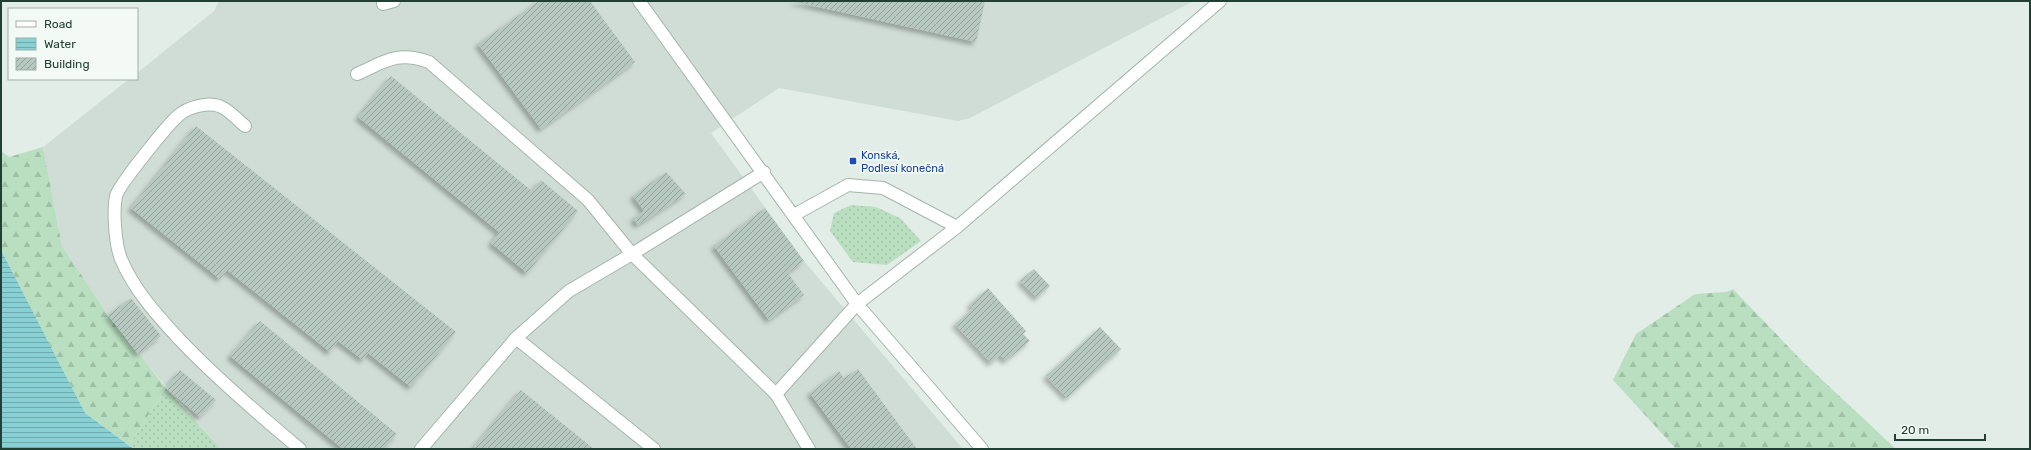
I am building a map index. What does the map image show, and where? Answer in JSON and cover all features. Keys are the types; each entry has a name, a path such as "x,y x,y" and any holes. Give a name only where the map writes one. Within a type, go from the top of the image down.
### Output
{"street":[{"path":"639,1 764,172 857,304 975,446"},
{"path":"776,394 857,304 956,227 1220,1"},
{"path":"357,74 394,57 412,56 429,62 588,200 632,254 776,394 809,449"},
{"path":"245,126 219,106 203,105 179,114 123,181 116,195 115,220 121,258 137,290 203,364 253,410 300,449"},
{"path":"421,449 516,338 569,291 632,254 764,172"},
{"path":"794,215 848,185 883,188 956,227"},
{"path":"516,338 654,449"}],"shaded area":[{"path":"219,1 1194,1 970,118 958,121 779,88 711,133 804,261 963,449 221,449 138,354 108,315 62,246 43,147 128,80 138,80 138,72 214,11"}],"green space":[{"path":"43,147 62,246 108,315 166,388 129,445 85,413 1,250 1,151 9,157"},
{"path":"851,205 876,207 900,218 921,241 887,265 853,262 830,231 834,213"},
{"path":"1733,289 1803,362 1896,449 1676,449 1613,380 1636,334 1695,294 1726,292"},
{"path":"166,388 221,449 134,449 129,445"}],"water":[{"path":"1,250 85,413 134,449 1,449"}],"building":[{"path":"539,1 590,1 635,62 541,129 478,44"},
{"path":"791,1 985,1 976,42"},
{"path":"391,76 532,191 541,180 578,211 527,273 491,243 499,232 358,117"},
{"path":"196,126 456,332 411,387 368,353 363,360 338,341 330,352 227,270 220,279 131,208"},
{"path":"666,172 686,194 638,225 633,219 644,211 633,196"},
{"path":"765,208 804,261 788,273 804,295 769,320 714,246"},
{"path":"1034,269 1050,286 1037,298 1020,281"},
{"path":"988,288 1026,331 1023,334 1030,341 1006,361 1000,355 991,363 955,324 973,308 970,304"},
{"path":"131,298 161,336 138,354 108,315"},
{"path":"260,321 397,434 384,449 343,449 230,356"},
{"path":"1100,327 1121,349 1067,398 1046,376"},
{"path":"858,369 917,449 851,449 810,393 839,371 844,378"},
{"path":"180,370 216,400 200,417 166,388"},
{"path":"521,390 594,449 476,449 474,447"}],"place":[{"name":"Konská, Podlesí konečná","path":"853,161"}]}
